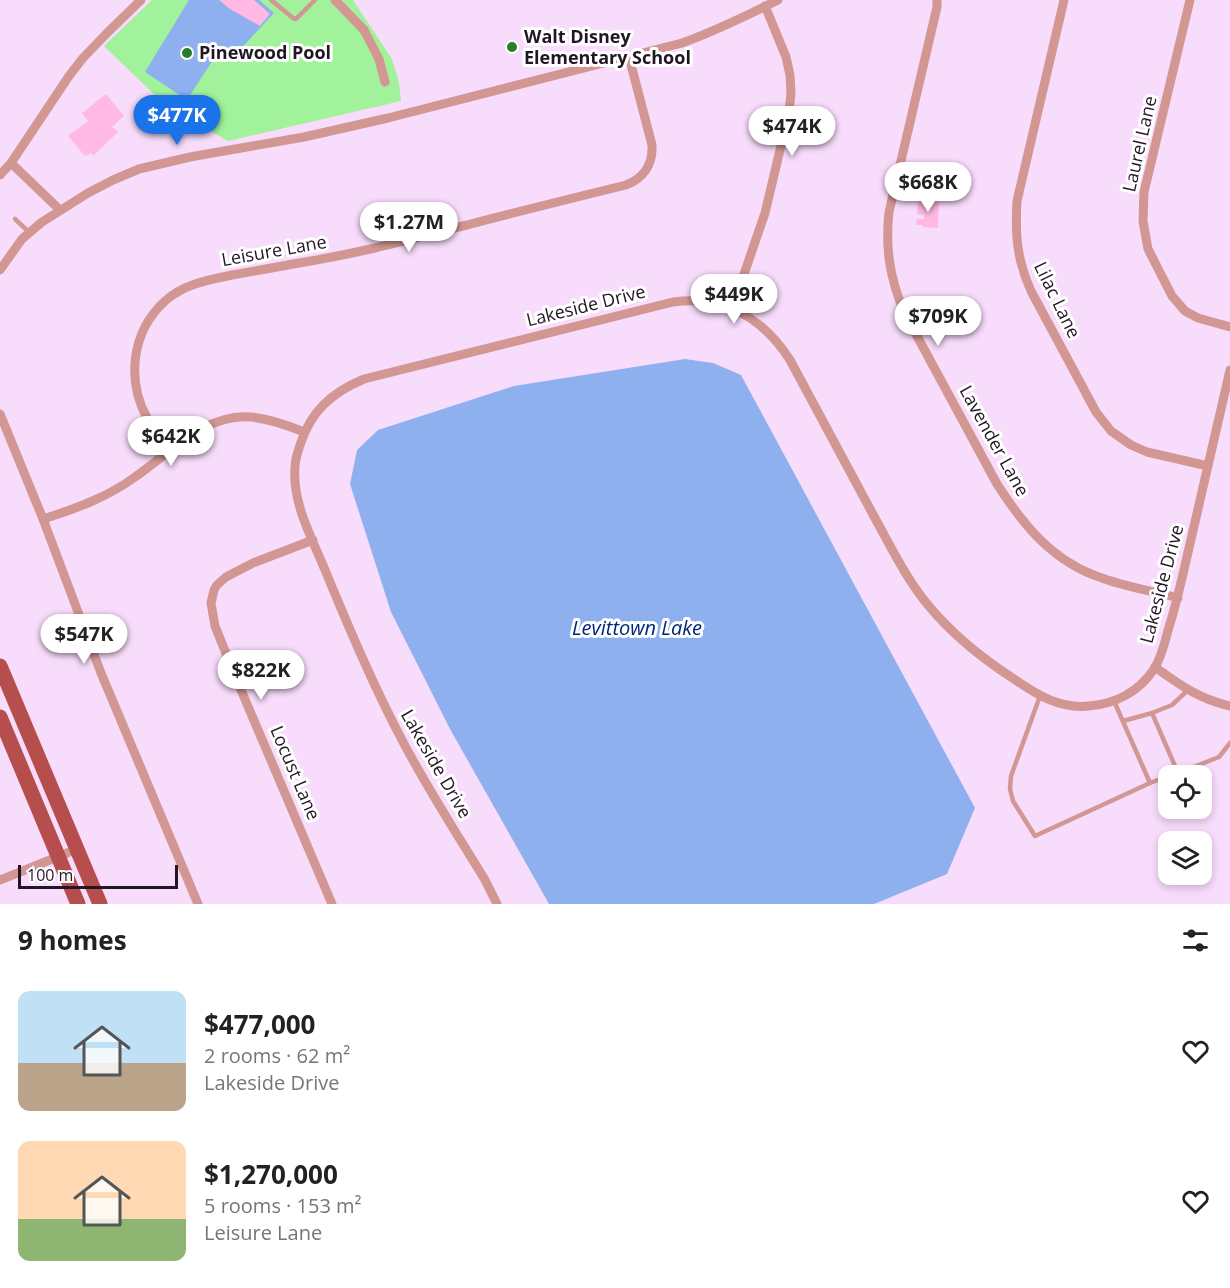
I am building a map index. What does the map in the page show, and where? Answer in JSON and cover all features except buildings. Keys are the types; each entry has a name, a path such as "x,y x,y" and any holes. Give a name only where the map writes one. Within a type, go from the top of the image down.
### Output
{"main road":[{"path":"0,666 100,904"},
{"path":"0,717 78,904"}],"street":[{"path":"0,176 83,58 141,0"},
{"path":"335,0 364,30 379,59 385,82"},
{"path":"0,270 22,239 60,210 113,180 148,166 304,137 388,118 629,57 705,35 778,0"},
{"name":"Lavender Lane","path":"938,0 887,229 889,263 904,312 997,484 1014,511 1037,538 1086,572 1119,583 1178,597"},
{"name":"Lilac Lane","path":"1064,0 1017,201 1015,224 1018,255 1031,291 1096,412 1111,431 1131,445 1147,452 1208,466"},
{"name":"Laurel Lane","path":"1190,0 1144,192 1143,221 1148,249 1178,304 1198,318 1230,327"},
{"path":"732,309 765,213 789,112 791,93 786,57 765,6"},
{"name":"Leisure Lane","path":"171,450 146,416 136,389 134,375 141,334 147,322 165,300 202,281 378,248 634,182 641,177 651,162 652,145 629,57"},
{"path":"11,163 60,210"},
{"name":"Lakeside Drive","path":"497,904 402,741 382,701 348,627 301,511 295,476 297,454 304,432 316,412 327,401 364,379 673,302 698,300 732,309 759,324 771,334 786,353 905,573 928,605 947,626 978,653 1030,691 1063,704 1080,707 1114,701 1136,689 1155,667 1163,649 1178,597 1230,370"},
{"path":"0,414 44,519 101,673 198,904"},
{"path":"44,519 82,506 134,479 199,430 212,424 241,417 267,420 304,432"},
{"name":"Locust Lane","path":"313,540 253,563 226,577 214,590 212,603 215,626 332,904"},
{"path":"1155,667 1188,690 1210,701 1230,706"},
{"path":"0,880 77,849"}],"lane":[{"path":"271,0 295,19 315,0"},
{"path":"15,219 30,232"},
{"path":"1123,721 1172,705 1188,690"},
{"path":"1040,696 1011,776 1010,789 1013,801 1035,836 1158,780"},
{"path":"1114,701 1150,783"},
{"path":"1152,713 1175,765"},
{"path":"1198,765 1219,757 1230,743"}],"green space":[{"path":"152,0 353,0 392,59 399,82 401,101 228,141 164,104 104,46"}],"water":[{"name":"Pinewood Pool","path":"189,0 259,0 274,13 234,56 220,49 187,100 145,72"},
{"name":"Levittown Lake","path":"685,359 713,363 741,375 975,808 947,874 874,904 549,904 450,729 391,612 350,484 357,450 378,430 514,386"}],"place":[{"name":"Walt Disney Elementary School","path":"512,47"},
{"name":"Pinewood Pool","path":"187,53"}]}
